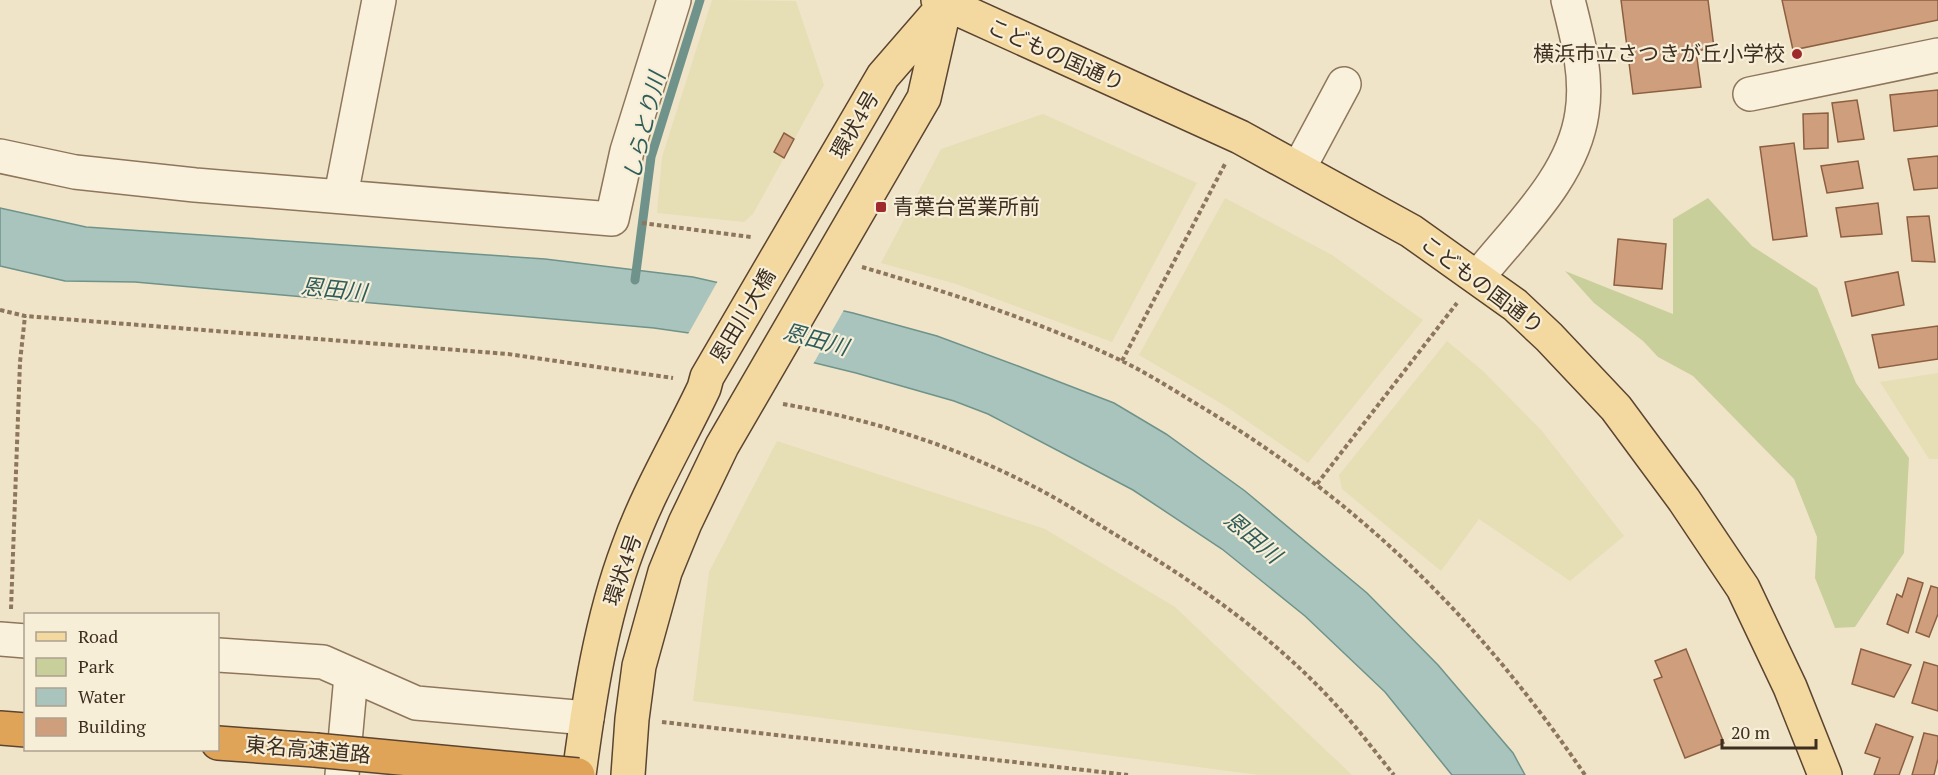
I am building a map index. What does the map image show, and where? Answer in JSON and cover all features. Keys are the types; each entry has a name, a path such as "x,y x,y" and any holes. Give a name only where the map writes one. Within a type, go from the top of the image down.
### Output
{"highway":[{"path":"0,728 24,729"},
{"name":"東名高速道路","path":"219,743 579,775"}],"main road":[{"name":"こどもの国通り","path":"937,1 1240,137 1299,168 1411,231 1478,277 1549,337 1616,408 1684,500 1743,588 1790,687 1826,775"},
{"name":"環状4号","path":"780,256 883,76 937,1"},
{"path":"753,393 924,98 937,1"},
{"name":"恩田川大橋","path":"692,378 780,256"},
{"name":"環状4号","path":"579,775 587,718 608,613 627,549 692,378"},
{"name":"環状4号","path":"628,775 639,666 665,572 702,485 753,393"}],"street":[{"path":"341,195 379,0"},
{"path":"0,156 75,172 195,185 341,195 612,219 627,151 674,0"},
{"path":"1478,277 1557,179 1572,146 1582,113 1582,64 1568,0"},
{"path":"1750,94 1938,55"},
{"path":"1299,168 1344,84"},
{"path":"219,655 323,662 416,703 587,718"},
{"path":"342,775 351,676"}],"path":[{"path":"1122,361 1240,137"},
{"path":"655,224 754,237"},
{"path":"859,266 1024,319 1122,361 1227,423 1317,484 1408,561 1479,635 1524,689 1585,775"},
{"path":"1317,484 1478,277"},
{"path":"0,310 25,316 508,354 692,378"},
{"path":"12,640 20,362 25,316"},
{"path":"753,393 893,428 969,456 1044,492 1191,580 1284,655 1336,704 1394,775"},
{"path":"632,719 1128,775"}],"shaded area":[{"path":"712,0 796,1 824,85 753,214 744,222 657,213 662,157"},
{"path":"1043,114 1197,183 1112,342 956,284 881,263 941,149"},
{"path":"1225,198 1332,255 1423,320 1308,463 1224,405 1139,355"},
{"path":"1447,341 1483,371 1542,431 1624,536 1570,581 1479,519 1441,571 1342,489 1339,475"},
{"path":"1938,373 1938,459 1929,459 1880,382"},
{"path":"777,441 1045,529 1175,607 1352,775 1259,775 693,701 709,572"}],"green space":[{"path":"1708,198 1752,246 1817,288 1856,383 1909,458 1904,553 1855,627 1835,628 1815,578 1817,537 1794,479 1693,376 1658,357 1643,341 1594,303 1565,271 1673,314 1673,219"}],"water":[{"name":"恩田川","path":"0,208 86,227 545,259 693,277 853,313 937,336 1018,366 1114,403 1166,434 1245,491 1367,593 1438,665 1513,753 1525,775 1452,775 1385,692 1305,616 1222,549 1133,490 988,414 954,401 856,373 696,334 654,328 135,282 65,281 0,266"}],"pier":[{"path":"719,279 845,308 812,366 687,336"}],"building":[{"path":"1621,0 1708,0 1714,48 1696,51 1701,87 1633,94"},
{"path":"1782,0 1938,0 1938,20 1793,50"},
{"path":"1938,90 1938,126 1894,131 1890,95"},
{"path":"1857,100 1864,139 1838,142 1832,103"},
{"path":"1828,113 1828,148 1804,149 1803,114"},
{"path":"784,133 794,139 784,158 774,152"},
{"path":"1794,143 1807,236 1773,240 1760,147"},
{"path":"1938,156 1938,188 1914,190 1908,159"},
{"path":"1858,161 1863,188 1827,193 1821,166"},
{"path":"1878,203 1882,234 1841,237 1836,208"},
{"path":"1929,216 1935,262 1912,261 1907,217"},
{"path":"1618,239 1666,244 1662,289 1614,285"},
{"path":"1898,272 1904,305 1852,316 1845,282"},
{"path":"1938,326 1938,359 1879,368 1872,335"},
{"path":"1908,578 1923,583 1908,633 1887,624 1897,594 1902,597"},
{"path":"1931,586 1938,588 1938,614 1929,637 1916,632"},
{"path":"1686,649 1724,743 1685,758 1654,680 1662,677 1655,661"},
{"path":"1861,649 1911,665 1894,697 1852,684"},
{"path":"1924,662 1938,666 1938,711 1912,703"},
{"path":"1876,724 1913,737 1899,775 1874,775 1880,758 1865,753"},
{"path":"1924,733 1938,736 1938,759 1934,775 1912,775"}],"waterway":[{"name":"しらとり川","path":"635,280 651,157 700,0"}],"place":[{"name":"横浜市立さつきが丘小学校","path":"1797,54"},
{"name":"青葉台営業所前","path":"881,207"}]}
